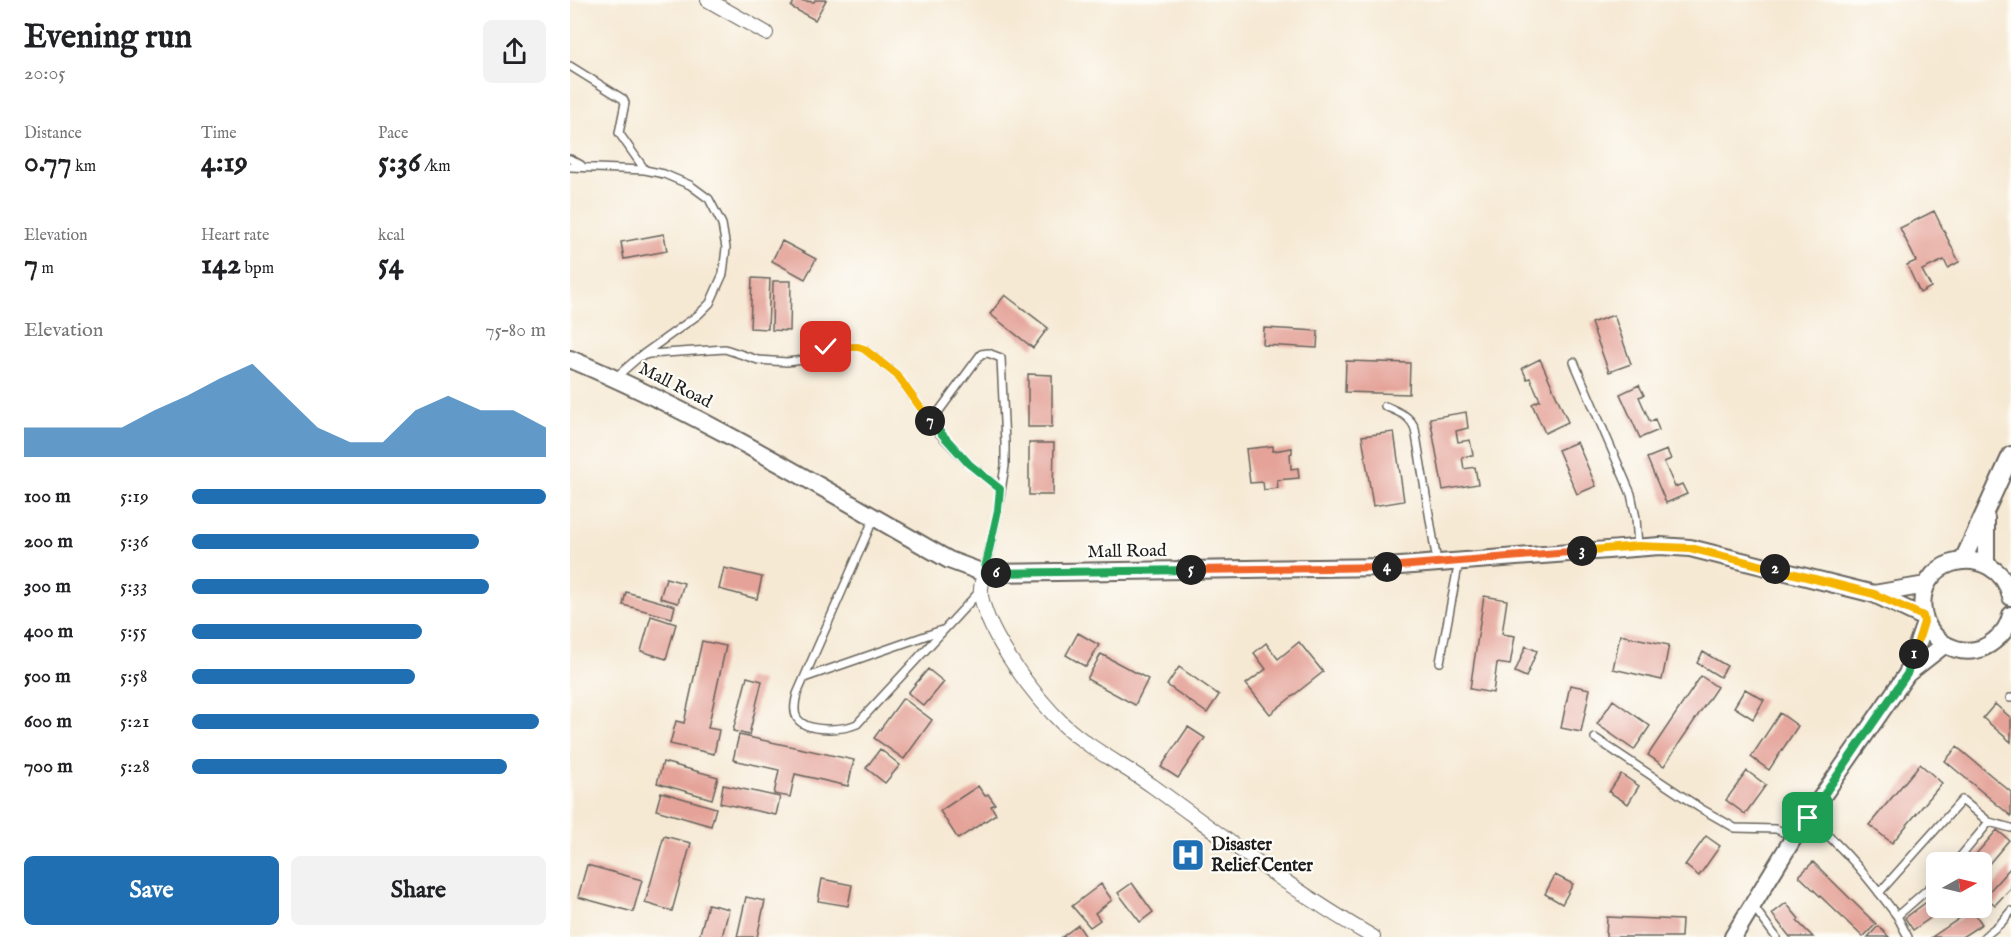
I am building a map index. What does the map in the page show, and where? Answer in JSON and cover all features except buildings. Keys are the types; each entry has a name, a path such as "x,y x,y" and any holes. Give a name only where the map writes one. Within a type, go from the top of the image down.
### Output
{"street":[{"path":"708,0 766,33"},
{"name":"Mall Road","path":"570,359 615,378 709,425 949,560 982,581 1388,567 1638,546 1690,548 1874,594"},
{"path":"1963,560 2011,455"},
{"path":"1986,511 1986,564"},
{"path":"2011,597 2009,588 2000,574 1986,564 1963,560 1948,564 1936,573 1926,585 1922,600 1924,620 1932,636 1944,645 1965,651 1986,648 2007,633 2011,615"},
{"path":"982,581 984,606 1007,654 1049,709 1066,726 1092,747 1153,786 1249,857 1373,937"},
{"path":"1874,594 1926,585"},
{"path":"1874,594 1924,620"},
{"path":"1733,937 1794,837 1907,674 1924,620"},
{"path":"1907,674 1944,645"}],"lane":[{"path":"570,66 623,99 625,103 618,127 619,133 645,170"},
{"path":"570,159 584,166"},
{"path":"570,167 645,170 664,174 690,185 709,199 722,224 726,248 723,274 710,303 698,315 639,357 615,378"},
{"path":"639,357 649,354 725,349 758,360 787,362 804,360 823,347 864,349 897,375 931,422 969,464 1000,489"},
{"path":"874,518 796,694 796,717 804,726 846,728 857,724 944,629 982,581 1005,466 1001,358 988,352 981,354 931,422"},
{"path":"1574,362 1631,494 1638,546"},
{"path":"1385,406 1402,413 1412,421 1415,429 1437,562"},
{"path":"1440,662 1459,560"},
{"path":"804,678 944,629"},
{"path":"1595,738 1700,808 1735,828 1776,829 1794,837"},
{"path":"1879,893 1960,801 1965,801 1989,822 2011,828"},
{"path":"1808,818 1831,836 1851,857 1897,916 1908,937"},
{"path":"1964,852 1989,822"},
{"path":"1897,916 1926,891"},
{"path":"1753,906 1776,937"},
{"path":"1984,937 2011,911"}],"shaded area":[{"name":"Disaster Relief Center","path":"1184,834 1194,850 1191,869 1182,860"}],"place":[{"name":"Disaster Relief Center","path":"1188,855"}],"route":[{"path":"826,347 864,349 892,370 937,431 969,464 1000,489 998,510 984,573 1388,567 1660,546 1690,548 1874,594 1923,616 1924,622 1907,674 1808,818"}]}
